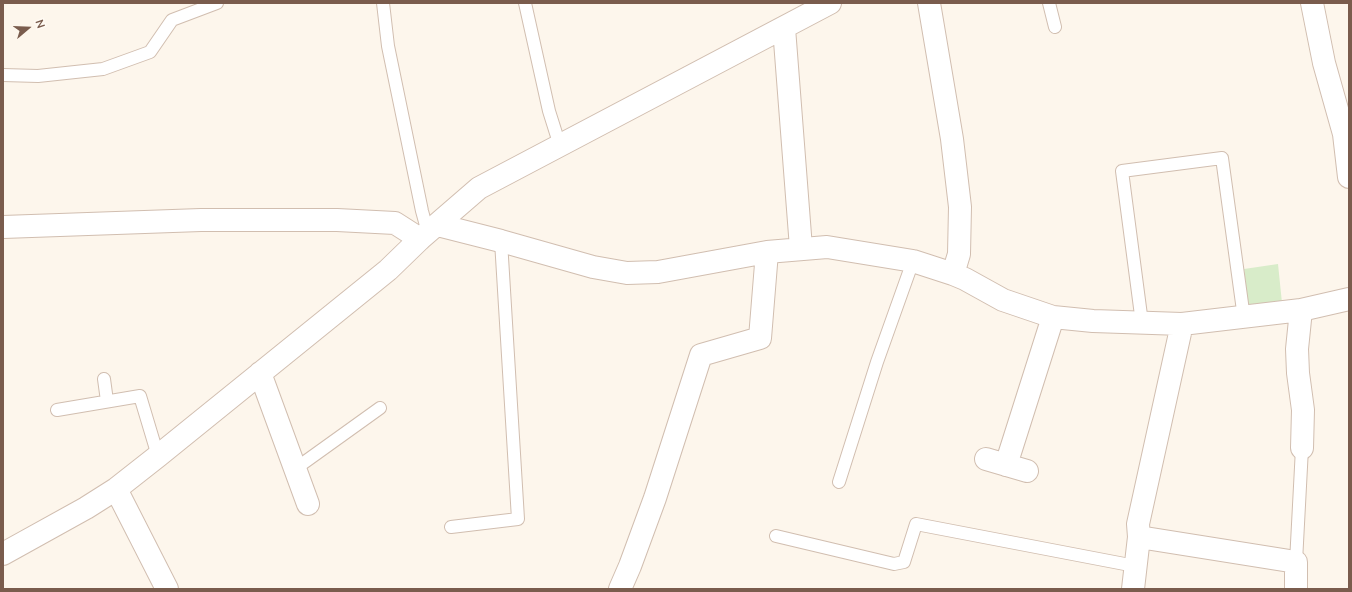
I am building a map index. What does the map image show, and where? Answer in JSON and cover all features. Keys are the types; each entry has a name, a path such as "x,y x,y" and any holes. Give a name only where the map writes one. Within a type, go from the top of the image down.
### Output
{"street":[{"path":"3,554 86,508 116,489 388,270 428,232 479,188 830,3"},
{"path":"929,3 952,139 960,207 959,254 953,274"},
{"path":"1312,3 1324,63 1346,134 1349,177"},
{"path":"784,28 801,248"},
{"path":"3,227 201,220 337,220 395,223 428,232 501,241 594,267 627,273 658,272 768,252 827,247 913,261 953,274 1003,300 1053,317 1093,321 1182,324 1244,318 1301,310 1349,299"},
{"path":"620,589 655,498 701,355 760,338 768,252"},
{"path":"1301,310 1297,349 1298,373 1303,410 1302,448"},
{"path":"1027,471 996,462 1053,317"},
{"path":"1133,589 1139,537 1138,524 1182,324"},
{"path":"260,373 308,504"},
{"path":"116,489 167,589"},
{"path":"1139,537 1296,562 1296,589"}],"lane":[{"path":"3,75 38,76 103,68 150,52 172,20 217,3"},
{"path":"383,3 388,46 422,211 428,232"},
{"path":"525,3 549,111 560,146"},
{"path":"1049,3 1055,27"},
{"path":"1142,323 1122,171 1222,158 1244,318"},
{"path":"450,527 518,519 501,241"},
{"path":"839,482 877,362 913,261"},
{"path":"104,379 107,402"},
{"path":"57,410 140,396 158,456"},
{"path":"295,469 380,408"},
{"path":"1296,562 1302,448"},
{"path":"776,536 894,564 904,562 916,524 1135,566"}],"green space":[{"path":"1278,264 1282,303 1257,309 1248,304 1244,269"}]}
